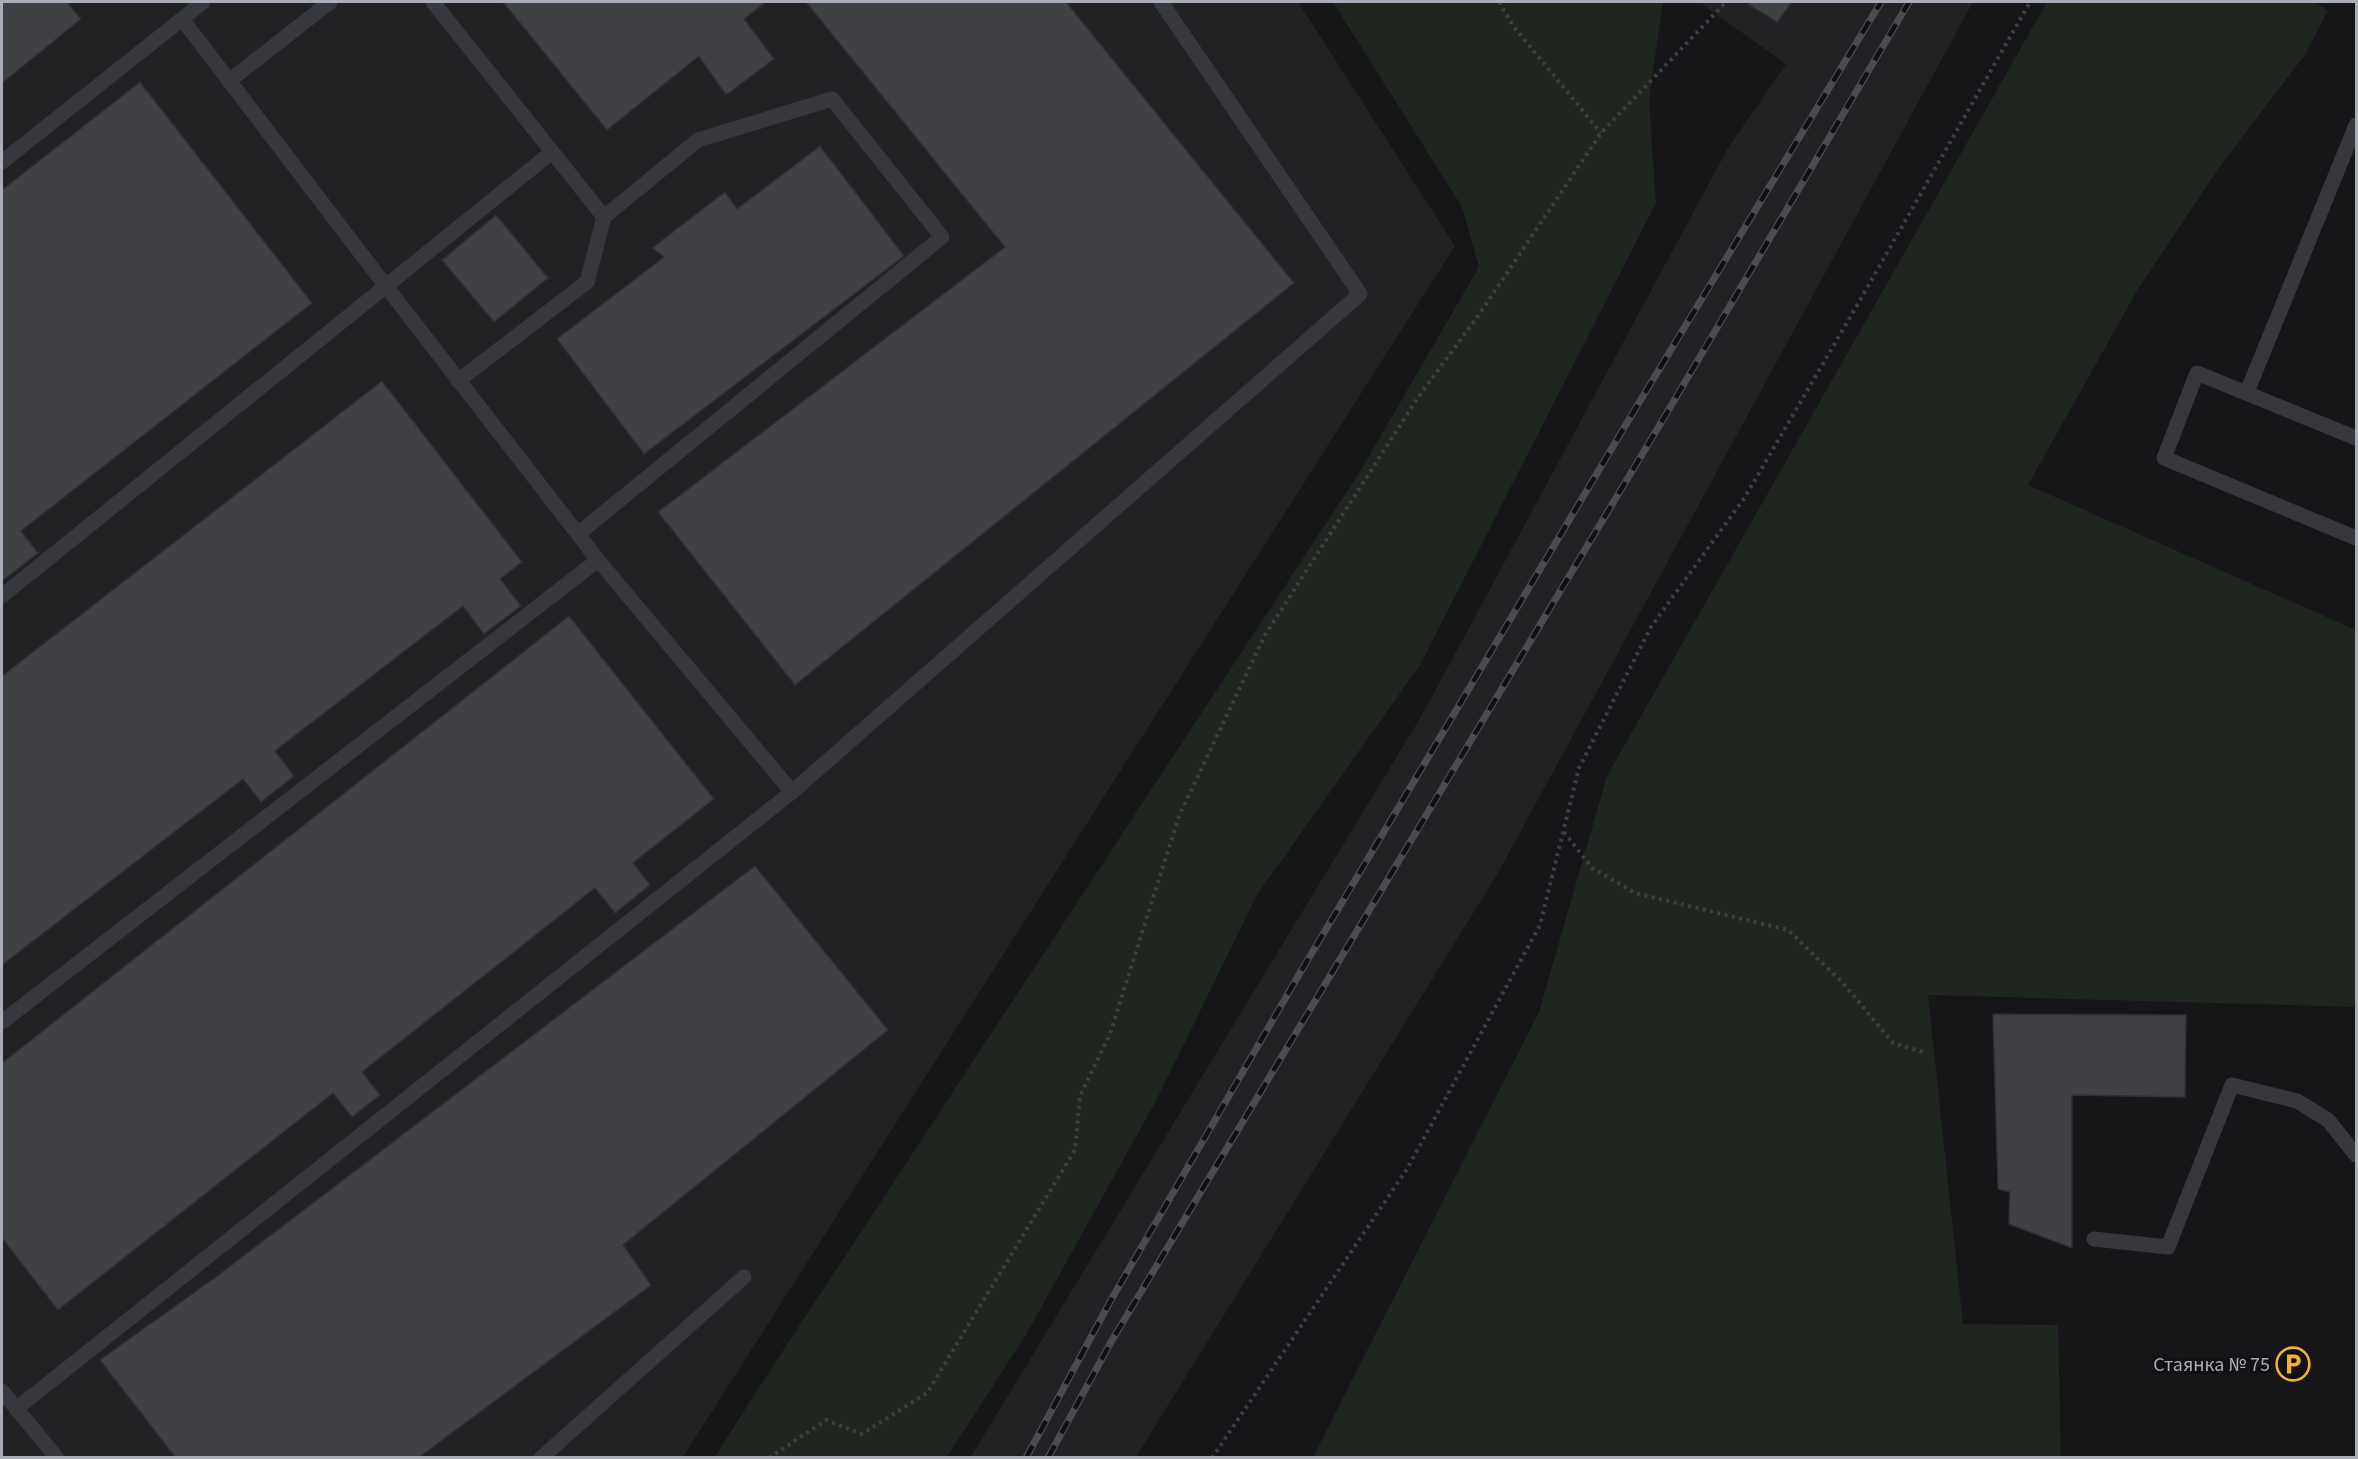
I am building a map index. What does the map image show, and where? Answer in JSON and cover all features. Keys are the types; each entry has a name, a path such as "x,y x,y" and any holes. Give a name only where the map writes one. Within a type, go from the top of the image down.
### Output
{"lane":[{"path":"2,162 203,2"},
{"path":"229,81 330,2"},
{"path":"433,2 604,217"},
{"path":"16,1409 792,792 1360,294 1161,2"},
{"path":"182,19 458,381 598,560 792,792"},
{"path":"458,381 587,282 604,217 698,140 832,99 942,237 578,534"},
{"path":"2247,392 2356,124"},
{"path":"2,596 552,152"},
{"path":"2356,438 2197,373 2164,458 2356,538"},
{"path":"2,1022 598,560"},
{"path":"2094,1239 2168,1247 2232,1085 2297,1101 2328,1120 2356,1155"},
{"path":"541,1458 744,1277"},
{"path":"2,1391 57,1458"}],"path":[{"path":"1499,2 1514,27 1601,133"},
{"path":"769,1458 826,1420 862,1434 927,1393 1075,1150 1080,1096 1110,1034 1179,816 1265,635 1419,396 1478,316 1601,133 1726,2"},
{"path":"1212,1458 1407,1169 1540,925 1579,768 1651,627 1745,497 1859,303 2030,2"},
{"path":"1564,832 1592,868 1635,893 1788,930 1843,983 1893,1043 1926,1053"}],"shaded area":[{"path":"2,2 1298,2 1455,246 683,1457 2,1458"},
{"path":"1333,2 1663,2 1649,99 1656,203 1420,665 1257,895 1157,1099 1027,1333 947,1457 715,1457 1359,473 1479,267 1462,207"},
{"path":"1703,2 1973,2 1498,873 1136,1457 970,1458 1422,715 1728,148 1786,64 1703,5"},
{"path":"2047,2 2314,2 2328,11 2304,56 2218,169 2138,289 2028,485 2356,630 2356,1007 1928,995 1963,1324 2058,1325 2061,1457 1313,1457 1539,1012 1607,776"}],"building":[{"path":"2,2 67,2 81,19 2,83"},
{"path":"503,2 766,2 744,19 774,59 726,95 699,56 607,130"},
{"path":"806,2 1066,2 1294,283 795,685 658,512 1005,247"},
{"path":"1750,2 1792,2 1777,22 1748,4"},
{"path":"140,82 312,303 21,531 38,553 2,581 2,190"},
{"path":"820,146 904,256 644,454 557,339 664,257 652,248 725,192 737,209"},
{"path":"496,215 548,278 494,322 442,260"},
{"path":"382,381 522,562 500,579 521,606 484,634 463,606 275,751 294,776 261,802 243,779 2,965 2,676"},
{"path":"569,616 714,799 633,863 650,885 615,913 595,888 362,1072 380,1095 352,1117 333,1093 58,1310 2,1238 2,1063"},
{"path":"755,866 888,1030 623,1245 651,1285 418,1458 176,1458 100,1360 216,1277"},
{"path":"1993,1014 2186,1015 2185,1097 2072,1095 2072,1248 2009,1224 2010,1192 1998,1189"}],"railway":[{"path":"1026,1458 1111,1300 1297,978 1634,411 1881,2"},
{"path":"1048,1458 1111,1342 1665,416 1909,2"}],"place":[{"name":"Стаянка № 75","path":"2293,1364"}]}
